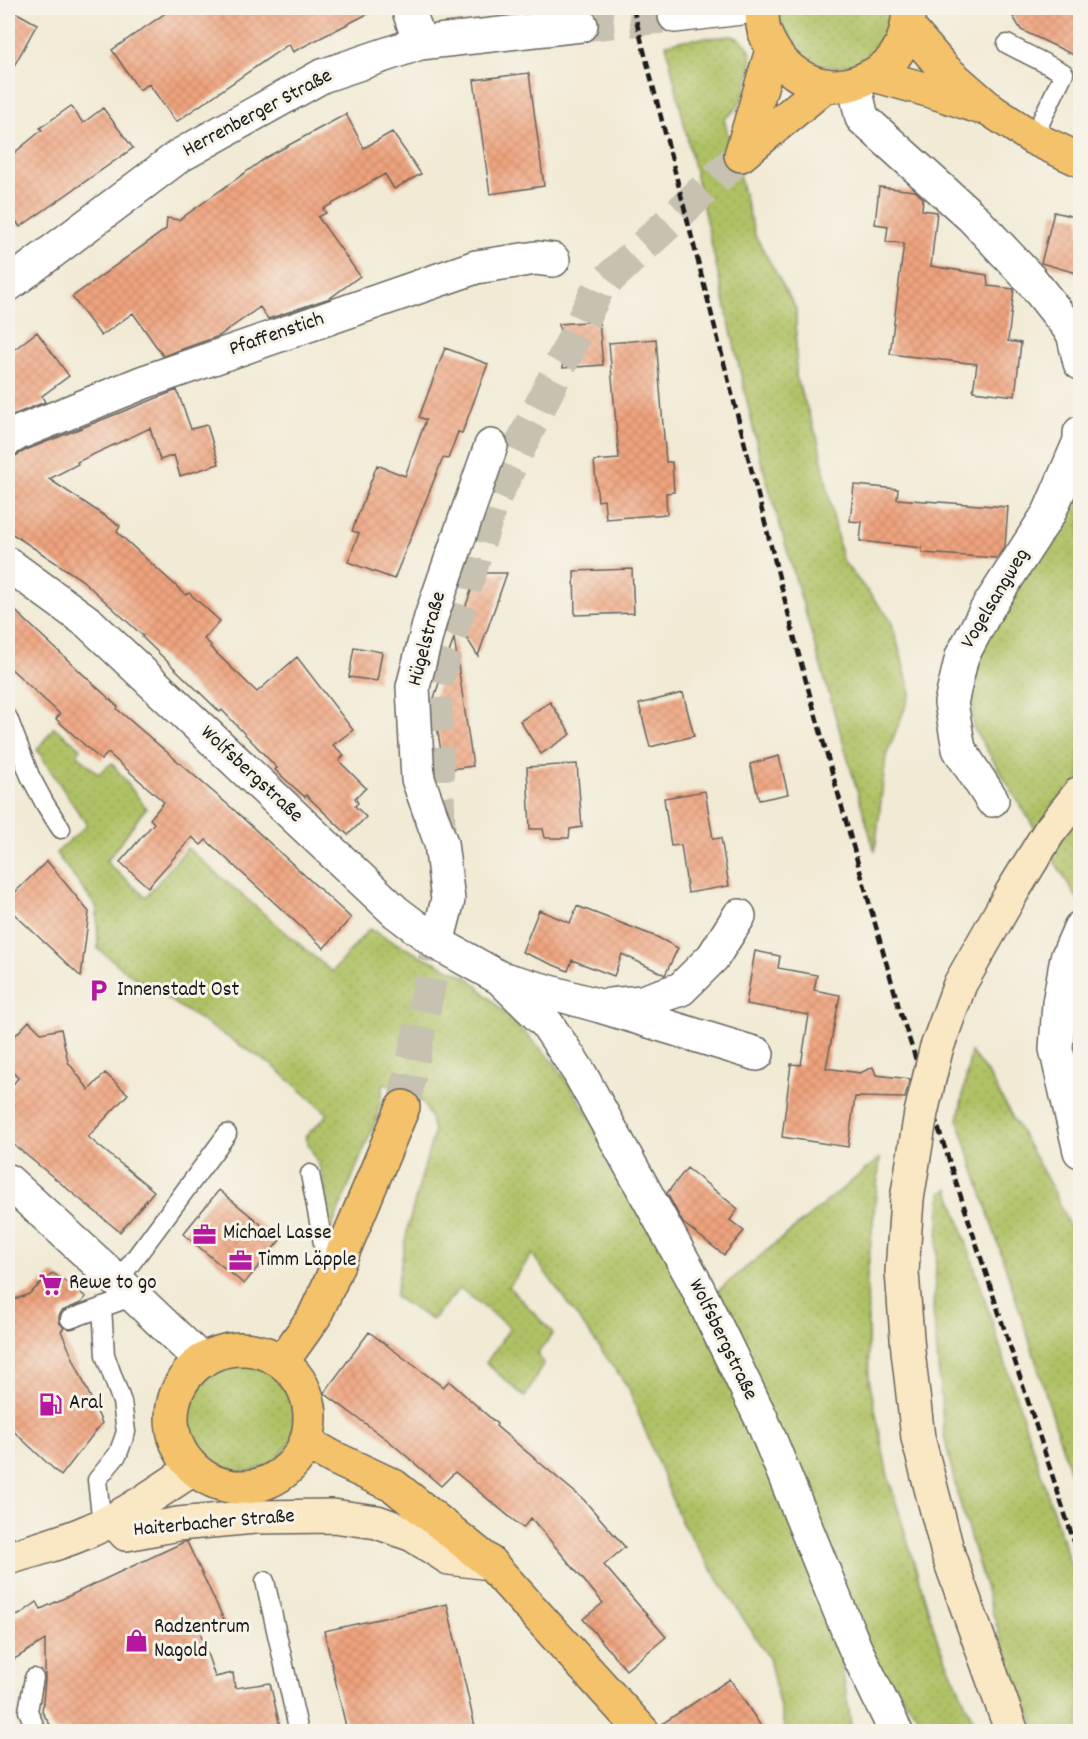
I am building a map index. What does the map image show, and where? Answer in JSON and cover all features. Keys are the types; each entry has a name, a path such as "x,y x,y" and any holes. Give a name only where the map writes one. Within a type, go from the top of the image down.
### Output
{"main road":[{"path":"762,8 763,28 772,50 786,67 805,79 852,81 931,91 992,111"},
{"path":"772,50 741,155 783,119 889,63 901,46 908,17"},
{"path":"908,17 945,69 992,111 1033,138 1080,160"},
{"path":"1012,1731 949,1557 918,1438 902,1272 907,1199 921,1113 936,1050 960,984 1049,832 1080,794"},
{"path":"282,1362 314,1317 403,1107"},
{"path":"233,1349 250,1349 282,1362 299,1380 307,1398 310,1417 306,1442 299,1455 278,1477 249,1487 219,1484 206,1478 182,1456 174,1439 171,1421 172,1404 178,1387 188,1372 201,1361 217,1353 233,1349"},
{"path":"306,1442 394,1486 490,1563 643,1731"},
{"path":"8,1558 92,1530 194,1469"},
{"name":"Haiterbacher Straße","path":"108,1522 126,1534 178,1524 244,1518 333,1516 377,1522 413,1535 449,1558 490,1563"}],"street":[{"path":"408,8 420,43"},
{"path":"675,16 741,8"},
{"name":"Herrenberger Straße","path":"8,285 179,156 322,76 420,43 581,25"},
{"path":"852,81 862,118 972,217 1031,280 1073,333 1080,363"},
{"name":"Pfaffenstich","path":"8,439 144,382 477,267 536,258 553,260"},
{"name":"Vogelsangweg","path":"992,800 959,749 951,702 962,656 987,609 1049,513 1080,441 1080,433"},
{"name":"Hügelstraße","path":"437,943 448,900 441,843 418,779 413,687 431,617 491,447"},
{"name":"Wolfsbergstraße","path":"8,564 89,623 396,912 437,943 500,978 757,1054"},
{"name":"Wolfsbergstraße","path":"600,1006 642,1002 681,988 713,957 738,916"},
{"path":"1080,928 1067,958 1059,1003 1056,1049 1076,1110 1080,1151"},
{"name":"Wolfsbergstraße","path":"500,978 546,1024 579,1072 693,1279 762,1420 855,1648 896,1731"},
{"path":"8,1181 118,1295 201,1361"}],"lane":[{"path":"1007,44 1064,73 1033,138"},
{"path":"8,718 30,776 61,829"},
{"path":"108,1522 97,1480 118,1454 126,1432 122,1402 105,1355 118,1295 226,1134"},
{"path":"310,1174 330,1283"},
{"path":"70,1320 118,1295"},
{"path":"265,1581 299,1731"},
{"path":"34,1678 28,1711 37,1731"}],"green space":[{"path":"780,8 891,8 892,10 887,33 879,46 868,57 841,67 813,62 800,54 783,30"},
{"path":"732,36 746,44 751,62 745,93 735,110 724,119 755,235 796,309 796,377 818,440 842,560 891,620 911,693 886,756 875,852 759,454 666,44 684,40"},
{"path":"1080,481 1080,903 973,727 972,678 987,635"},
{"path":"54,727 81,748 77,754 98,774 112,763 146,808 106,862 146,897 187,848 332,972 369,929 469,978 554,1062 709,1298 880,1158 867,1278 869,1378 888,1476 938,1642 978,1731 930,1731 890,1682 840,1654 852,1731 785,1731 769,1658 681,1522 628,1387 532,1254 509,1287 553,1333 538,1353 543,1364 525,1397 486,1363 510,1328 460,1288 432,1320 395,1297 408,1226 434,1132 423,1102 384,1083 376,1120 328,1236 327,1197 321,1170 305,1137 328,1114 272,1065 140,982 98,949 97,908 56,853 87,825 37,750"},
{"path":"1080,971 1080,1075 1070,1017"},
{"path":"971,1052 990,1077 1056,1195 1080,1253 1080,1506 958,1120"},
{"path":"949,1189 1080,1594 1080,1731 1037,1731 1000,1637 957,1493 944,1435 933,1308 941,1193"},
{"path":"241,1364 262,1368 279,1380 291,1397 295,1418 291,1439 279,1456 262,1468 241,1472 220,1468 203,1456 191,1439 187,1418 191,1397 203,1380 220,1368"}],"building":[{"path":"8,8 37,24 8,77"},
{"path":"173,8 379,8 293,52 289,44 176,122 149,84 139,90 112,50"},
{"path":"1008,8 1080,8 1080,58 1021,30"},
{"path":"529,73 544,186 490,194 474,80"},
{"path":"71,106 83,123 103,108 133,148 20,227 8,210 8,158 42,130 40,128"},
{"path":"346,114 364,148 392,132 421,174 394,189 385,174 323,209 326,213 318,217 360,276 330,298 268,319 260,307 219,336 163,356 133,313 101,336 72,297 166,229 167,218 179,220 267,157"},
{"path":"879,187 915,191 923,198 922,210 937,212 931,266 987,275 988,286 1014,289 1008,341 1021,343 1015,396 973,391 977,364 890,354 904,243 886,242 888,226 875,224"},
{"path":"1054,212 1080,218 1080,274 1041,263"},
{"path":"599,321 603,365 563,368 559,324"},
{"path":"37,332 69,376 42,396 45,402 8,417 8,354"},
{"path":"656,339 666,462 672,462 674,492 666,493 667,514 606,519 604,500 598,501 594,461 619,459 609,343"},
{"path":"445,348 488,364 462,433 458,432 448,459 443,458 394,579 348,562 359,533 352,531 377,465 405,476 426,420 419,417"},
{"path":"177,390 191,429 207,425 219,464 180,476 174,455 160,460 150,428 77,462 78,464 49,479 120,526 117,532 186,595 189,593 220,621 204,639 257,692 297,657 353,730 333,745 344,755 339,761 366,788 355,798 358,803 355,806 366,817 348,835 306,795 305,797 275,770 277,768 222,710 220,712 82,580 8,531 8,458"},
{"path":"854,485 898,489 897,499 1008,507 1005,546 997,558 922,553 922,548 860,541 862,522 850,521"},
{"path":"632,569 634,613 575,615 574,571"},
{"path":"477,573 507,573 478,656 459,626"},
{"path":"8,604 118,707 117,709 233,809 351,918 324,948 206,840 201,845 192,837 148,887 120,862 154,823 150,819 164,802 108,753 101,760 56,719 60,714 8,666"},
{"path":"454,638 473,766 444,770 433,701"},
{"path":"354,647 382,652 377,681 349,677"},
{"path":"683,693 694,736 650,747 639,704"},
{"path":"550,702 571,734 541,754 520,721"},
{"path":"779,756 788,794 759,800 750,764"},
{"path":"577,764 582,827 570,829 569,838 545,838 543,829 530,829 527,767"},
{"path":"705,791 713,839 721,838 729,886 688,893 681,845 671,846 664,798"},
{"path":"47,861 89,912 81,977 8,908 8,899"},
{"path":"577,906 657,937 678,948 665,975 622,954 614,976 572,960 568,971 522,952 539,910 570,923"},
{"path":"755,951 780,956 778,968 817,975 814,990 840,995 826,1068 860,1073 873,1067 876,1075 910,1079 905,1098 855,1097 848,1147 782,1137 791,1064 801,1065 809,1015 746,1004"},
{"path":"29,1021 41,1033 61,1029 68,1062 89,1090 105,1073 128,1094 88,1137 154,1191 120,1232 8,1140 8,1091 18,1078 8,1067 8,1043"},
{"path":"687,1168 738,1209 730,1220 744,1231 724,1255 683,1223 667,1193"},
{"path":"219,1190 280,1240 244,1284 183,1234"},
{"path":"53,1273 86,1297 81,1303 62,1311 59,1322 64,1328 61,1331 102,1423 61,1476 8,1426 8,1302 29,1294"},
{"path":"369,1332 443,1387 449,1381 497,1424 496,1426 584,1500 625,1547 604,1565 666,1637 626,1670 583,1619 603,1603 531,1518 523,1528 455,1472 441,1486 389,1441 324,1393"},
{"name":"Radzentrum Nagold","path":"187,1542 226,1624 200,1632 215,1677 233,1673 235,1688 270,1683 281,1731 54,1731 42,1712 45,1640 8,1663 8,1617 19,1615 37,1602 41,1609"},
{"path":"447,1604 476,1731 347,1731 324,1631"},
{"path":"730,1679 764,1731 661,1731 660,1725"}],"tunnel":[{"path":"581,25 675,16"},
{"path":"439,829 435,685 491,505 598,289 741,155"},
{"path":"403,1107 441,930 441,916"}],"railway":[{"path":"633,8 802,667 900,1011 1080,1560"}],"place":[{"name":"Innenstadt Ost","path":"99,991"},
{"name":"Michael Lasse","path":"205,1234"},
{"name":"Timm Läpple","path":"240,1261"},
{"name":"Rewe to go","path":"51,1284"},
{"name":"Aral","path":"51,1404"},
{"name":"Radzentrum Nagold","path":"136,1640"}]}
